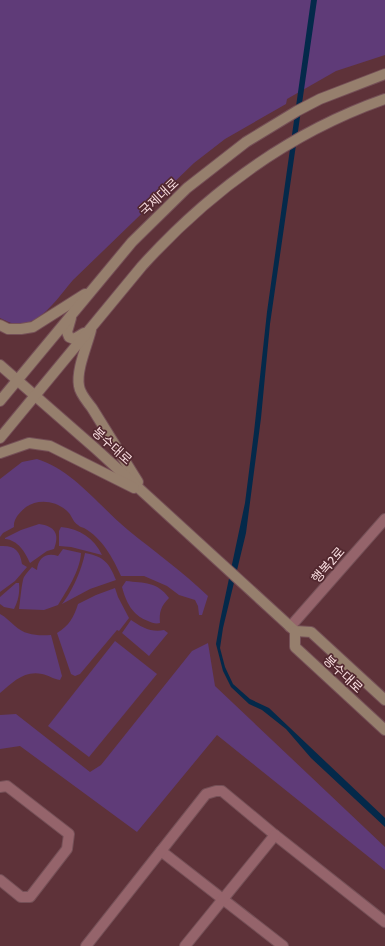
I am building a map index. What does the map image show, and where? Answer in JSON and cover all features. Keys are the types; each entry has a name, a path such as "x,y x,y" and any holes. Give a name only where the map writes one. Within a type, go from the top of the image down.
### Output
{"main road":[{"name":"국제대로","path":"0,401 132,242 168,205 207,171 263,131 297,111 334,94 385,74"},
{"path":"0,438 142,266 179,227 214,196 264,159 307,133 385,98"},
{"path":"0,325 8,329 33,327 94,288"},
{"path":"76,309 68,326 67,332 69,337 74,338 91,328"},
{"path":"91,328 81,367 79,386 83,397 92,408 145,493"},
{"name":"봉수대로","path":"0,365 145,493 204,549 293,629 311,632 385,700"},
{"path":"0,453 29,444 50,446 145,493"},
{"name":"봉수대로","path":"293,629 295,647 385,730"}],"street":[{"name":"행복2로","path":"293,629 385,520"},
{"path":"0,786 7,786 69,834 68,848 30,897 21,897 0,880"},
{"path":"86,946 206,794 216,791 222,791 385,922"},
{"path":"185,946 275,835"},
{"path":"162,851 283,946"}],"shaded area":[{"path":"0,0 385,0 385,55 336,71 287,99 286,104 225,139 194,163 73,280 41,316 24,324 15,324 0,318"},
{"path":"37,459 50,464 74,480 117,521 208,596 202,615 199,615 198,606 195,600 179,595 167,586 144,576 121,576 111,556 102,543 90,532 77,524 65,509 54,503 37,502 26,507 16,518 14,527 3,533 0,537 0,479 22,462"},
{"path":"39,524 49,527 55,532 56,544 54,549 47,551 30,563 26,555 17,544 5,538 21,530"},
{"path":"61,527 86,535 99,549 102,555 71,547 59,546 59,531"},
{"path":"0,546 9,546 16,549 20,555 22,564 27,567 15,581 0,592"},
{"path":"63,549 81,553 76,573 58,605 44,610 19,609 24,577 32,567 37,570 39,562 43,557 50,555 58,556"},
{"path":"85,553 102,559 111,569 116,580 90,589 62,604 76,580 82,566"},
{"path":"126,581 150,584 165,593 169,598 161,609 160,623 150,622 134,612 128,603 122,587"},
{"path":"16,583 19,583 19,590 18,600 14,609 4,607 0,604 0,597"},
{"path":"115,588 129,618 80,674 75,676 71,674 57,633 70,621 78,604"},
{"path":"0,614 19,629 27,633 36,635 51,635 62,676 60,680 42,674 30,674 19,678 0,693"},
{"path":"131,620 147,629 155,631 164,630 168,633 149,656 122,633"},
{"path":"115,641 157,674 89,757 48,726"},
{"path":"208,643 215,686 385,847 385,870 217,735 137,832 20,746 0,749 0,715 16,714 90,772 101,765 192,651"}],"water":[{"path":"311,0 317,0 270,324 261,418 246,533 223,628 220,648 225,667 233,684 250,699 269,708 385,818 385,827 311,758 286,729 262,710 249,704 231,687 223,671 216,644 245,503 267,312"}]}
